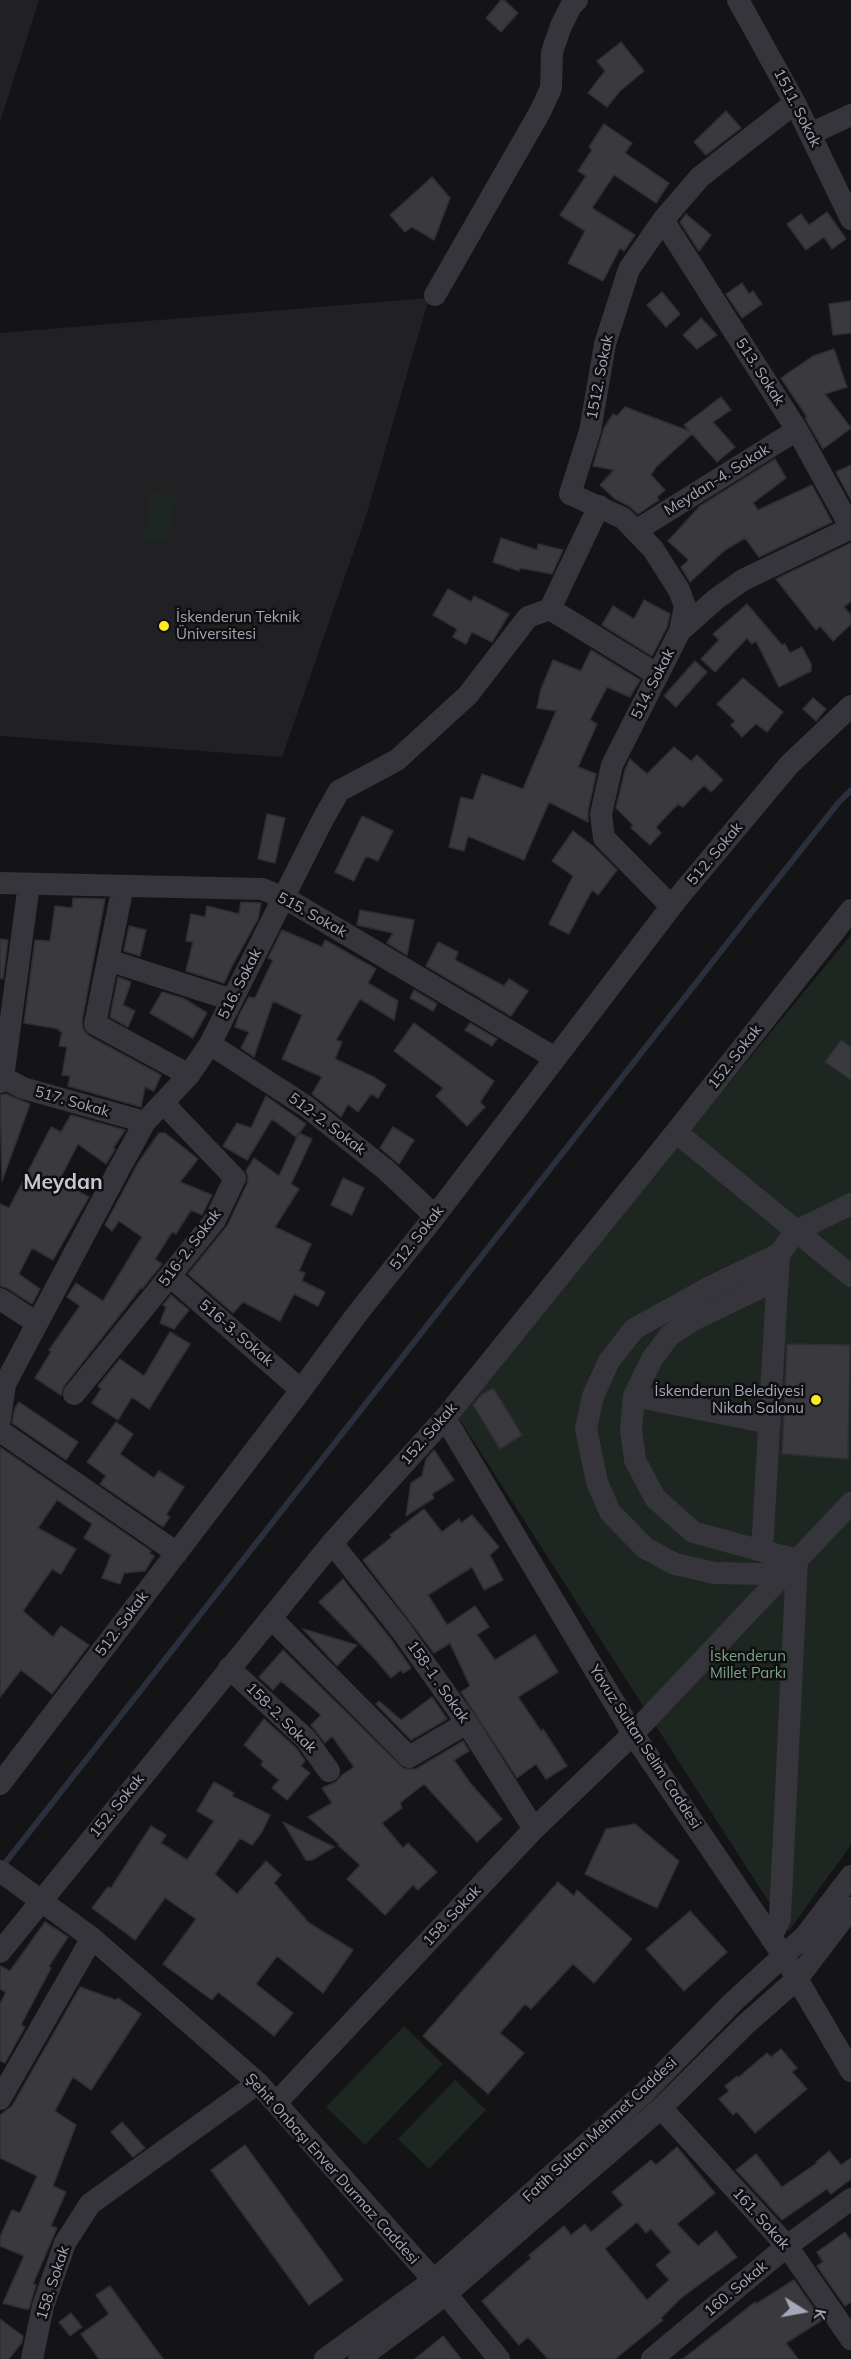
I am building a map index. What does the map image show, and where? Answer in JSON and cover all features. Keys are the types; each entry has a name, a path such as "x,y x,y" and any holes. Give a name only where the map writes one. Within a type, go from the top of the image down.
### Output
{"street":[{"path":"435,295 540,112 550,88 552,52 571,6 577,0"},
{"name":"1511. Sokak","path":"738,0 795,102 851,219"},
{"name":"1512. Sokak","path":"680,631 685,606 679,590 653,549 623,518 570,494 590,431 605,344 629,269 663,220 700,177 795,102"},
{"path":"810,134 851,115"},
{"name":"513. Sokak","path":"663,220 797,430 851,528"},
{"name":"Meydan-4. Sokak","path":"637,530 797,430"},
{"path":"599,506 550,609 658,675"},
{"name":"514. Sokak","path":"671,906 604,838 601,814 612,765 680,631 716,599 743,580 851,528"},
{"name":"516. Sokak","path":"0,1419 3,1383 146,1122 189,1075 210,1044 339,791 398,760 468,695 528,617 550,609"},
{"name":"512. Sokak","path":"0,1784 671,906 789,765 851,706"},
{"name":"515. Sokak","path":"0,883 262,889 285,898 555,1058"},
{"path":"1,1079 29,884"},
{"path":"123,886 95,1024 189,1075"},
{"name":"152. Sokak","path":"0,1952 332,1543 445,1418 676,1132 851,910"},
{"path":"108,960 232,1000"},
{"name":"512-2. Sokak","path":"210,1044 307,1107 386,1170 435,1216"},
{"name":"517. Sokak","path":"1,1079 23,1088 146,1122"},
{"name":"516-2. Sokak","path":"74,1394 215,1220 235,1178 164,1104"},
{"path":"676,1132 851,1276"},
{"path":"791,1566 762,1574 715,1573 675,1564 645,1548 610,1512 597,1482 586,1429 593,1395 609,1360 634,1329 708,1288 779,1254 796,1231 851,1204"},
{"path":"762,1551 779,1254"},
{"name":"516-3. Sokak","path":"170,1276 301,1390"},
{"path":"778,1279 693,1320 670,1335 652,1359 634,1396 631,1429 635,1460 655,1497 693,1532 762,1551 791,1566"},
{"path":"0,1299 37,1323"},
{"path":"634,1396 770,1423"},
{"name":"Yavuz Sultan Selim Caddesi","path":"445,1418 633,1734 777,1947 851,2071"},
{"path":"0,1431 177,1553"},
{"name":"158. Sokak","path":"276,2103 534,1828 633,1734 851,1503"},
{"name":"158-1 . Sokak","path":"332,1543 401,1630 467,1723 534,1828"},
{"path":"777,1947 780,1918 791,1566"},
{"path":"271,1618 409,1757 467,1723"},
{"name":"158-2. Sokak","path":"230,1668 306,1740 329,1771"},
{"name":"Şehit Onbaşı Enver Durmaz Caddesi","path":"0,1871 92,1938 258,2083 499,2359"},
{"name":"Fatih Sultan Mehmet Caddesi","path":"359,2359 439,2288 645,2092 732,2003 777,1947 806,1935 851,1876"},
{"name":"Fatih Sultan Mehmet Caddesi","path":"325,2359 439,2288 661,2108 746,2024 797,1979 851,1908"},
{"path":"0,2098 92,1938"},
{"name":"158. Sokak","path":"32,2359 43,2306 65,2243 90,2205 258,2083"},
{"name":"161. Sokak","path":"661,2108 787,2247 851,2339"},
{"name":"160. Sokak","path":"652,2359 787,2247 851,2199"}],"shaded area":[{"path":"0,0 39,0 0,122"},
{"name":"İskenderun Teknik Üniversitesi","path":"429,298 366,516 282,757 0,736 0,333"}],"green space":[{"path":"151,492 176,496 168,543 143,539"},
{"name":"İskenderun Millet Parkı","path":"851,935 851,1845 788,1932 456,1414"},
{"path":"404,2026 443,2064 365,2145 326,2107"},
{"path":"455,2080 486,2110 429,2169 398,2139"}],"building":[{"path":"501,0 504,0 518,13 501,32 486,18"},
{"path":"621,42 644,71 620,91 607,107 588,93 605,71 597,61"},
{"path":"726,111 741,128 706,155 694,142"},
{"path":"604,124 632,143 625,153 669,183 656,203 614,175 592,208 635,235 624,251 620,248 603,281 568,263 585,231 560,215 586,176 578,171 592,150 589,147"},
{"path":"432,177 450,198 434,240 412,227 405,232 390,215"},
{"path":"827,212 846,239 832,249 824,237 806,250 787,224 801,214 809,225"},
{"path":"686,214 711,235 699,251 680,222"},
{"path":"742,283 749,294 753,291 762,304 742,318 726,294"},
{"path":"662,292 680,314 666,327 647,305"},
{"path":"851,301 851,333 833,335 829,304"},
{"path":"701,318 717,335 697,349 683,335"},
{"path":"834,349 847,387 825,394 851,428 823,449 805,418 807,417 781,378 813,356"},
{"path":"721,397 731,410 713,422 735,447 717,462 692,434 656,467 651,475 665,490 657,497 659,500 638,514 615,499 600,485 614,470 593,466 604,428 613,414 617,416 625,407 689,431 684,425"},
{"path":"775,459 786,478 753,503 758,510 812,485 832,522 759,557 745,538 725,550 690,582 681,567 689,560 668,541 700,506"},
{"path":"851,465 851,500 836,472"},
{"path":"501,538 537,550 538,544 563,550 552,574 520,568 519,571 493,562"},
{"path":"851,543 851,601 844,607 851,615 851,624 833,641 820,626 816,630 776,579"},
{"path":"448,589 471,602 474,596 509,614 492,642 472,632 466,644 453,637 457,629 433,615"},
{"path":"644,600 670,614 667,627 652,656 602,625 613,606 634,619"},
{"path":"747,604 782,645 785,644 790,653 802,647 811,664 811,671 779,687 756,641 752,644 747,638 715,672 701,659 719,640 713,634"},
{"path":"591,650 640,680 630,697 607,687 590,720 597,724 578,767 596,774 588,811 588,822 549,802 524,860 468,836 464,851 449,847 461,797 473,800 482,774 523,789 556,711 537,708 541,689 553,660 581,671"},
{"path":"695,661 707,672 676,707 664,696"},
{"path":"743,678 783,712 767,732 756,724 742,737 731,725 735,721 717,704"},
{"path":"813,698 826,709 816,721 803,709"},
{"path":"674,747 691,761 697,755 723,780 711,792 704,785 683,807 678,804 656,827 661,833 650,845 631,828 633,825 616,808 625,770 630,759 647,774"},
{"path":"267,814 285,818 275,863 258,859"},
{"path":"362,816 393,831 378,861 366,856 354,881 335,872"},
{"path":"573,831 593,846 617,870 598,895 592,890 569,934 549,924 573,876 552,861"},
{"path":"73,898 105,899 82,1021 83,1029 89,1036 161,1075 154,1091 145,1087 141,1107 68,1086 70,1076 62,1075 67,1047 59,1046 62,1032 59,1029 24,1023 35,940 50,941 55,906 72,908"},
{"path":"241,902 261,903 258,919 224,983 186,971 193,942 186,941 191,914 205,917 207,906 239,914"},
{"path":"360,910 414,920 407,955 387,943 393,933 357,925"},
{"path":"129,926 146,930 140,956 124,951"},
{"path":"282,930 322,947 325,940 376,969 368,983 398,1001 394,1020 360,999 336,1040 342,1042 335,1059 386,1085 378,1098 371,1094 358,1112 348,1104 341,1117 312,1094 322,1077 282,1059 302,1015 273,1001 254,1057 241,1048 249,1032 235,1027 239,1015 249,997 255,998 273,960 268,958"},
{"path":"0,939 8,940 3,979 0,978"},
{"path":"438,942 458,952 455,960 504,986 509,979 528,991 511,1016 426,966"},
{"path":"118,977 131,982 123,1005 135,1011 128,1027 110,1017"},
{"path":"414,990 437,1004 433,1011 410,998"},
{"path":"162,992 183,998 207,1013 193,1038 150,1013"},
{"path":"414,1023 494,1081 480,1102 485,1107 467,1126 436,1096 443,1088 394,1051"},
{"path":"470,1023 497,1039 492,1046 465,1030"},
{"path":"841,1040 851,1047 851,1080 825,1062"},
{"path":"6,1094 30,1104 2,1181 0,1095"},
{"path":"266,1096 306,1124 296,1137 272,1119 247,1160 223,1146 237,1123 251,1128"},
{"path":"71,1115 125,1130 106,1164 78,1144 61,1177 77,1187 76,1190 89,1197 53,1260 32,1248 19,1274 40,1289 32,1304 0,1286 0,1204 9,1208 51,1127 61,1132"},
{"path":"393,1127 414,1140 399,1164 380,1148"},
{"path":"159,1133 165,1133 198,1159 180,1182 212,1195 202,1215 191,1210 176,1234 172,1232 155,1259 162,1264 64,1386 61,1395 35,1378 51,1352 49,1350 80,1306 67,1297 76,1283 103,1301 142,1237 119,1221 112,1231 105,1225 138,1163"},
{"path":"299,1133 312,1139 291,1184 299,1189 275,1227 311,1244 299,1271 305,1273 302,1281 325,1292 318,1306 294,1294 280,1321 243,1302 233,1313 188,1274 227,1226 247,1184 246,1171 254,1158 279,1176"},
{"path":"343,1178 364,1188 352,1215 331,1205"},
{"path":"171,1295 189,1310 174,1329 160,1323 166,1307 163,1305"},
{"path":"170,1332 190,1344 149,1409 132,1397 118,1420 92,1403 101,1389 98,1386 120,1359 144,1376"},
{"name":"İskenderun Belediyesi Nikah Salonu","path":"787,1344 850,1345 848,1459 782,1454"},
{"path":"493,1388 522,1435 500,1449 473,1405 481,1395"},
{"path":"19,1402 78,1442 66,1460 12,1423 15,1408"},
{"path":"116,1422 133,1434 120,1454 154,1478 159,1471 184,1487 166,1515 170,1517 163,1527 100,1484 106,1476 87,1462"},
{"path":"0,1447 151,1551 149,1553 154,1556 145,1571 124,1573 120,1584 102,1578 111,1555 84,1538 92,1524 57,1500 38,1528 76,1549 61,1574 52,1569 23,1611 53,1637 61,1626 89,1645 52,1694 21,1670 0,1697"},
{"path":"434,1450 454,1480 432,1494 434,1498 406,1516 411,1483 422,1476 426,1459"},
{"path":"424,1509 442,1532 459,1519 461,1523 472,1515 499,1547 490,1555 503,1580 484,1590 472,1567 428,1595 447,1625 475,1606 489,1627 477,1635 495,1660 535,1635 558,1672 518,1697 541,1731 543,1729 567,1766 546,1779 536,1764 517,1778 461,1692 470,1686 450,1643 434,1653 363,1560 392,1537 390,1535"},
{"path":"343,1579 411,1668 403,1673 401,1670 391,1678 319,1602"},
{"path":"303,1629 357,1645 337,1666"},
{"path":"283,1650 404,1769 416,1769 463,1741 469,1751 454,1760 471,1784 502,1819 477,1842 424,1784 400,1803 402,1808 382,1823 403,1848 408,1843 437,1872 418,1890 413,1885 385,1915 347,1879 360,1865 308,1817 332,1803 322,1788 336,1782 354,1767 332,1736 325,1743 311,1725 321,1715 281,1681 273,1690 259,1677"},
{"path":"432,1697 447,1719 411,1740 376,1704 379,1701 401,1720"},
{"path":"264,1719 296,1748 305,1761 301,1766 310,1773 287,1800 272,1788 279,1780 261,1765 263,1761 244,1745"},
{"path":"214,1782 234,1793 232,1796 270,1815 262,1832 252,1845 240,1838 215,1874 237,1894 266,1861 281,1875 274,1883 309,1923 353,1950 323,1993 277,1956 256,1984 293,2013 274,2036 218,1992 212,2000 163,1964 196,1919 165,1898 135,1940 92,1908 108,1887 111,1888 151,1826 166,1835 161,1843 187,1860 214,1821 197,1811"},
{"path":"283,1822 334,1847 312,1860 306,1860"},
{"path":"635,1824 679,1861 657,1908 585,1874 606,1829"},
{"path":"558,1882 574,1896 577,1890 632,1939 594,1983 573,1964 531,2009 525,2004 500,2033 524,2053 488,2094 423,2036"},
{"path":"690,1911 727,1952 684,1991 646,1949"},
{"path":"45,1922 68,1937 49,1966 51,1968 21,2025 25,2027 5,2063 0,2061 0,2004 6,1992 0,1989 0,1966 10,1971"},
{"path":"80,1987 116,2000 118,1998 141,2014 91,2090 73,2077 55,2111 76,2125 53,2186 66,2192 51,2226 57,2228 33,2284 36,2285 29,2309 25,2309 3,2303 24,2256 0,2246 0,2237 12,2210 20,2213 37,2176 0,2158 0,2115 12,2106"},
{"path":"781,2049 797,2068 792,2072 807,2089 755,2133 737,2112 733,2115 719,2099 729,2091 725,2086 737,2076 739,2077 767,2053 771,2057"},
{"path":"122,2122 145,2148 133,2157 111,2132"},
{"path":"245,2145 343,2280 309,2305 211,2170"},
{"path":"677,2147 715,2193 677,2224 698,2246 716,2231 737,2257 681,2298 661,2318 663,2320 615,2359 548,2359 528,2337 519,2345 482,2301 531,2258 529,2255 564,2226 571,2235 585,2224 591,2232 623,2205 612,2192 651,2160 656,2165","holes":["637,2222 646,2233 651,2229 671,2252 656,2265 669,2280 647,2300 605,2249"]},
{"path":"829,2151 841,2165 851,2158 851,2179 831,2194 827,2189 782,2220 736,2170 756,2154 782,2187 817,2163"},
{"path":"845,2232 851,2241 851,2302 845,2306 817,2266 823,2262 817,2252"},
{"path":"794,2280 822,2320 786,2343 798,2359 683,2359 755,2302 756,2304"},
{"path":"110,2286 163,2359 99,2359 81,2334 109,2314 96,2295"},
{"path":"71,2313 82,2327 70,2336 59,2322"},
{"path":"0,2319 23,2336 22,2342 9,2359 0,2359"},
{"path":"443,2336 461,2359 415,2359"}],"waterway":[{"path":"2,1867 762,899 851,790"}],"place":[{"name":"İskenderun Teknik Üniversitesi","path":"164,626"},
{"name":"İskenderun Belediyesi Nikah Salonu","path":"816,1400"}],"district":[{"name":"Meydan","path":"63,1183"}]}
